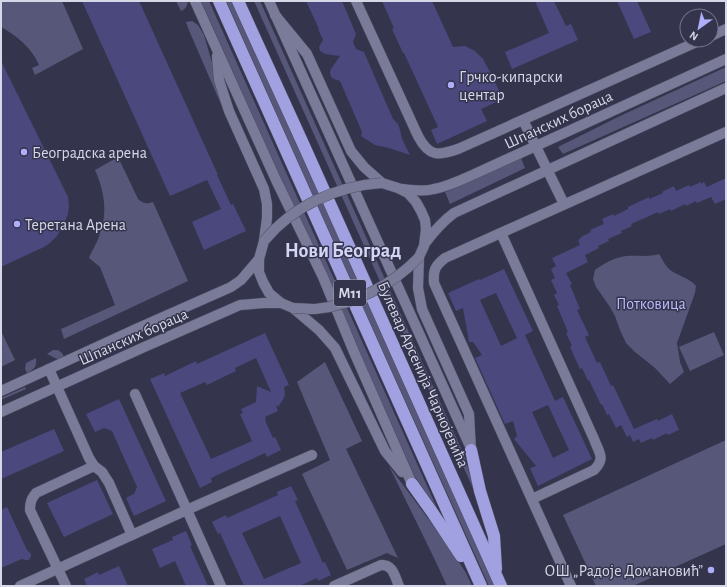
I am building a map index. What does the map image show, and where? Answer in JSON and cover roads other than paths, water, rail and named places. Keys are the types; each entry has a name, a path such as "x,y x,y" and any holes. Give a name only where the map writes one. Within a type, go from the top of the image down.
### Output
{"highway":[{"name":"M11","path":"219,1 481,586"},
{"name":"Булевар Арсенија Чарнојевића","path":"238,1 499,581"},
{"path":"471,450 480,490 494,536 499,581"},
{"path":"412,484 481,586"}],"street":[{"path":"195,1 276,180 323,277 412,484"},
{"name":"Булевар Арсенија Чарнојевића","path":"269,1 471,450"},
{"path":"356,1 423,146 429,151 440,154 445,154 458,149 683,48"},
{"path":"275,15 307,54 351,152 364,167 382,183"},
{"path":"216,48 219,80 229,111 264,189 267,204 267,218 264,241 259,259 259,272 266,288 269,293 281,303 293,308 319,330 335,348 385,451 412,484"},
{"name":"Шпанских бораца","path":"398,188 421,190 443,187 726,59"},
{"path":"293,308 315,309 332,306 353,300 374,290 397,276 411,265 419,257 424,246 435,230 443,221 454,213 726,88"},
{"path":"523,120 564,204"},
{"path":"571,586 434,283 434,274 437,265 445,258 726,132"},
{"path":"264,241 281,223 293,214 329,194 369,184 382,183 398,188 408,194 416,202 425,220 426,229 424,246"},
{"path":"501,233 592,434 601,458 600,464 594,470 532,499"},
{"path":"419,257 418,288 422,309 469,414 471,450"},
{"name":"Шпанских бораца","path":"1,391 231,287 241,280 259,259"},
{"name":"Шпанских бораца","path":"1,412 240,305 264,302 281,303"},
{"path":"49,369 83,447 91,462 102,472 109,482 132,535"},
{"path":"135,394 222,586"},
{"path":"20,586 312,455"},
{"path":"66,586 30,510 31,498 36,493 94,466"},
{"path":"334,586 384,565 393,571 399,586"}],"place":[{"name":"Грчко-кипарски центар","path":"451,85"},
{"name":"Београдска арена","path":"24,152"},
{"name":"Теретана Арена","path":"17,224"},
{"name":"ОШ „Радоје Домановић”","path":"711,570"}],"district":[{"name":"Нови Београд","path":"343,250"}],"park label":[{"name":"Потковица","path":"651,303"}]}
